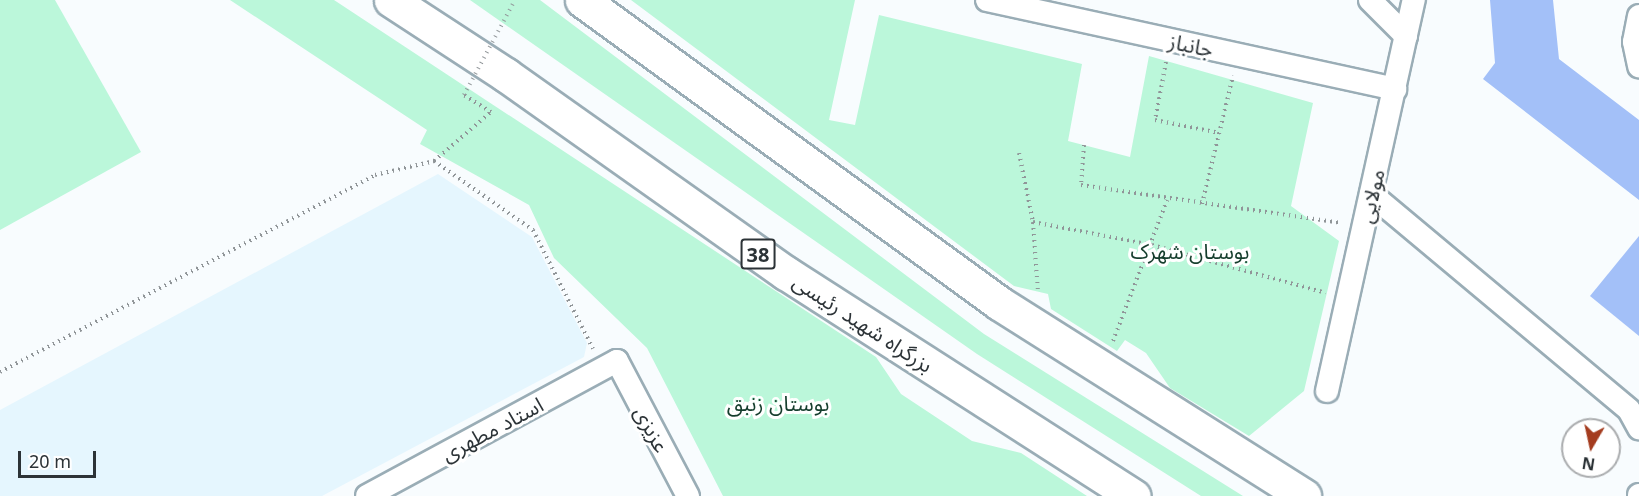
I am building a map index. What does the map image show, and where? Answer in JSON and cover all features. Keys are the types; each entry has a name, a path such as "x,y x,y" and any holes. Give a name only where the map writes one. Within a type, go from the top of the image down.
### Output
{"highway":[{"name":"بزرگراه شهید رئیسی","path":"391,0 507,75 786,273 1134,496"},
{"path":"582,0 999,303 1304,496"}],"street":[{"name":"جانباز","path":"987,0 1395,89"},
{"path":"1370,0 1406,36"},
{"name":"مولايی","path":"1327,391 1414,0"},
{"path":"1639,16 1634,42 1639,66"},
{"path":"1371,194 1629,410 1639,428"},
{"name":"استاد مطهری","path":"367,496 610,365"},
{"name":"عزیزی","path":"610,365 688,496"}],"path":[{"path":"0,372 375,175 434,161 491,111 464,95 515,0"},
{"path":"1170,40 1155,120 1220,133"},
{"path":"1202,204 1239,55"},
{"path":"1084,145 1081,185 1167,200 1364,226"},
{"path":"1020,153 1032,222 1038,292"},
{"path":"434,161 533,230 610,365"},
{"path":"1111,348 1152,245 1167,200"},
{"path":"1032,222 1152,245 1348,299"}],"shaded area":[{"path":"438,174 532,237 587,343 584,357 322,496 0,496 0,410"}],"green space":[{"path":"0,0 55,0 141,152 0,230"},
{"name":"بوستان زنبق","path":"230,0 334,0 876,357 901,394 972,441 1021,453 1087,496 723,496 647,348 554,258 529,205 420,144 427,130"},
{"path":"470,0 540,0 984,334 1243,496 1201,496 977,354"},
{"name":"بوستان شهرک","path":"631,0 855,0 829,120 855,125 879,15 1082,64 1068,141 1130,157 1149,56 1313,103 1291,206 1339,241 1304,391 1249,436 1170,388 1146,353 1125,340 1117,351 1051,309 1048,294 1014,286"}],"building":[{"path":"1490,0 1553,0 1559,59 1639,120 1639,200 1483,79 1495,63"},
{"path":"1639,236 1639,336 1590,296"}]}
